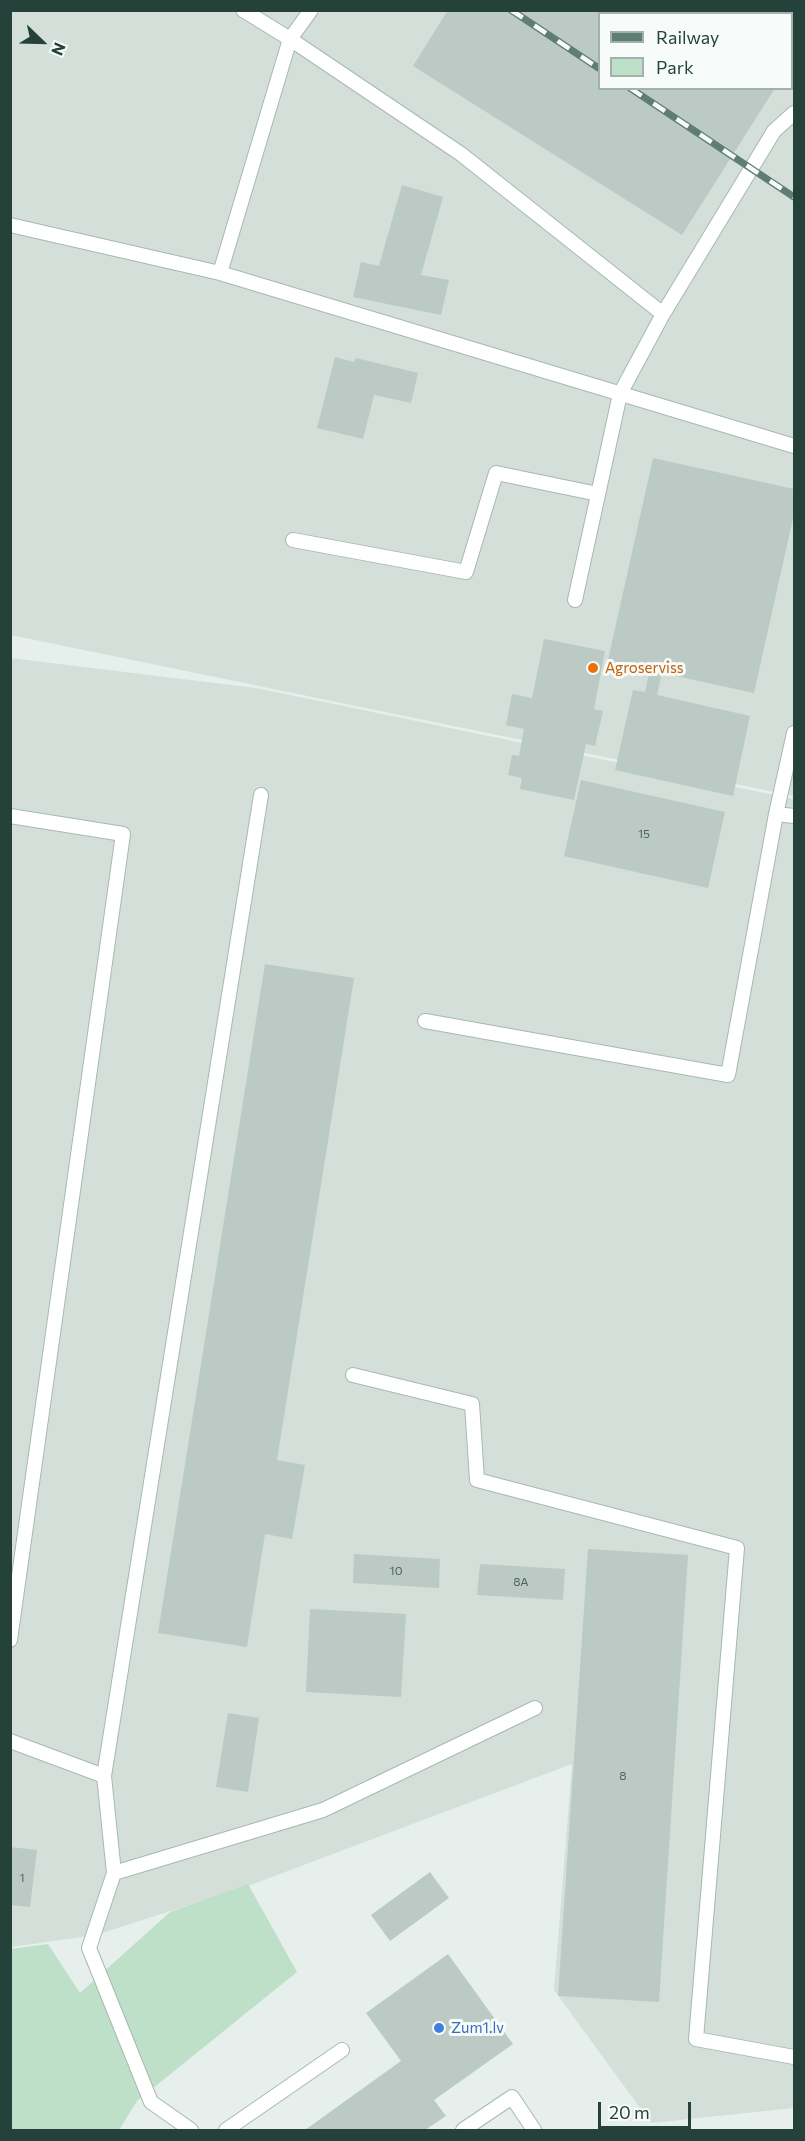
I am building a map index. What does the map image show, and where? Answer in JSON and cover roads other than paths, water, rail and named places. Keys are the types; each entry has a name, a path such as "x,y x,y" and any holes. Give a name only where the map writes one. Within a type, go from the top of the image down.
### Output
{"lane":[{"path":"243,10 461,154 663,314"},
{"path":"267,10 267,25"},
{"path":"220,273 290,39 311,10"},
{"path":"575,600 620,394 663,314 774,131 795,113"},
{"path":"10,225 220,273 795,447"},
{"path":"293,540 466,572 496,473 598,494"},
{"path":"425,1021 728,1075 776,814 795,733"},
{"path":"191,2130 151,2102 89,1948 114,1873 104,1776 261,795"},
{"path":"776,814 795,816"},
{"path":"10,816 123,834 10,1640"},
{"path":"353,1375 472,1404 477,1480 737,1548 696,2039 795,2057"},
{"path":"114,1873 323,1810 535,1708"},
{"path":"10,1741 104,1776"},
{"path":"226,2130 342,2050"},
{"path":"463,2130 512,2097 534,2130"}],"railway":[{"path":"511,10 598,68"},
{"path":"633,90 794,197"}],"place":[{"name":"Agroserviss","path":"593,668"},
{"name":"Zum1.lv","path":"439,2028"}]}
